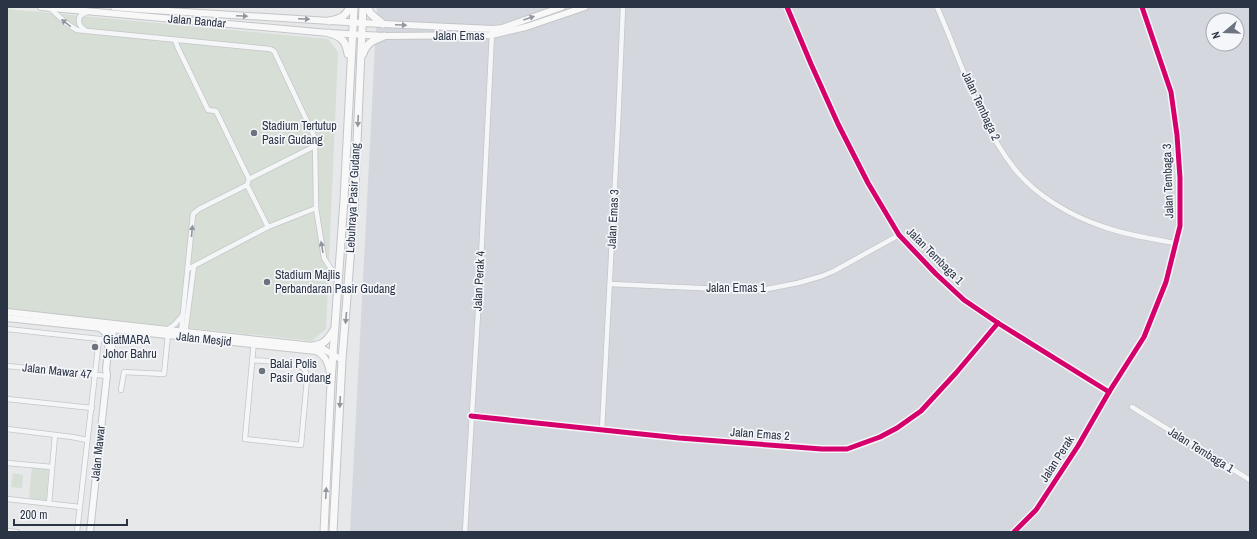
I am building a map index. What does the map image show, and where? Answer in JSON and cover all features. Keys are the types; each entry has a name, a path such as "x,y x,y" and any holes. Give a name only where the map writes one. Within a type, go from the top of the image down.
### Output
{"main road":[{"name":"Jalan Bandar","path":"41,7 329,33"},
{"name":"Jalan Bandar","path":"114,7 162,8 175,12 362,24"},
{"path":"329,21 342,18 350,7"},
{"name":"Lebuhraya Pasir Gudang","path":"324,532 331,382 344,200 354,7"},
{"name":"Lebuhraya Pasir Gudang","path":"333,532 342,360 354,209 363,7"},
{"path":"367,7 371,14 383,24"},
{"name":"Jalan Emas","path":"362,24 383,24 492,32 562,7"},
{"name":"Jalan Emas","path":"329,33 384,36 492,32 526,27 585,7"},
{"name":"Jalan Tembaga 1","path":"787,7 838,124 868,183 899,235 936,274 964,300 998,323 1109,392"},
{"path":"146,17 158,15 162,8"},
{"path":"162,8 164,16 174,19"},
{"path":"329,33 336,35 343,40 347,48 350,64"},
{"path":"360,62 364,50 368,44 384,36"},
{"name":"Jalan Mesjid","path":"7,312 254,342 320,347 342,360"},
{"name":"Jalan Mesjid","path":"7,318 100,328 113,326 127,331 168,332"},
{"name":"Jalan Mawar","path":"90,532 107,375 110,370 113,326"},
{"path":"100,328 111,340 127,331"},
{"path":"313,346 326,342 335,330"},
{"name":"Jalan Mesjid","path":"183,334 196,333 316,352 321,354 326,359 331,382"},
{"path":"329,432 333,430 338,432"}],"street":[{"name":"Jalan Emas 3","path":"602,430 623,7"},
{"name":"Jalan Tembaga 2","path":"937,7 982,115 993,137 1015,169 1032,187 1049,200 1068,211 1105,228 1175,243"},
{"name":"Jalan Tembaga 3","path":"1109,392 1144,337 1166,282 1180,226 1180,178 1171,92 1142,7"},
{"path":"50,8 77,30 270,49 274,51 316,140 316,208 324,258 338,282"},
{"path":"86,31 80,26 78,20 82,14 90,12"},
{"name":"Jalan Perak 4","path":"465,532 492,32"},
{"path":"175,40 208,110 216,111 249,179 247,185 199,209 193,214 183,334"},
{"path":"249,179 315,146"},
{"path":"247,185 268,227"},
{"path":"188,270 268,227 316,208"},
{"name":"Jalan Emas 1","path":"610,284 743,290 767,289 798,283 822,276 834,271 899,235"},
{"path":"183,334 187,320 194,266"},
{"path":"122,390 124,372 164,374 168,332 184,314"},
{"path":"187,320 190,327 196,333"},
{"name":"Jalan Emas 2","path":"472,416 679,438 822,449 847,449 880,437 897,428 921,411 956,373 998,323"},
{"path":"7,329 111,340"},
{"path":"78,532 87,440 100,339"},
{"path":"252,360 297,364 304,369 307,379 301,445 245,439 252,360 254,342"},
{"name":"Jalan Mawar 47","path":"7,366 107,375"},
{"name":"Jalan Perak","path":"1014,532 1036,510 1078,446 1109,392"},
{"path":"7,399 92,408"},
{"name":"Jalan Tembaga 1","path":"1132,408 1250,480"},
{"path":"7,429 87,440"},
{"path":"49,504 55,435"},
{"path":"7,462 52,467"},
{"path":"7,499 80,507"},
{"path":"7,531 16,532"}],"shaded area":[{"path":"377,7 1250,7 1250,532 350,532"},
{"path":"7,9 328,39 338,52 326,329 312,341 250,334 247,336 246,334 7,309"},
{"path":"32,466 49,469 46,501 29,498"},
{"path":"13,473 23,475 22,488 11,487"}],"cycle path":[{"path":"787,7 838,124 868,183 899,235 936,274 964,300 998,323 1109,392"},
{"path":"1014,532 1036,510 1078,446 1109,392 1144,337 1166,282 1180,226 1180,178 1177,135 1171,92 1142,7"},
{"path":"471,416 679,438 822,449 847,449 880,437 897,428 921,411 956,373 998,323"}],"place":[{"name":"Stadium Tertutup Pasir Gudang","path":"254,133"},
{"name":"Stadium Majlis Perbandaran Pasir Gudang","path":"267,282"},
{"name":"GiatMARA Johor Bahru","path":"95,347"},
{"name":"Balai Polis Pasir Gudang","path":"262,371"}]}
